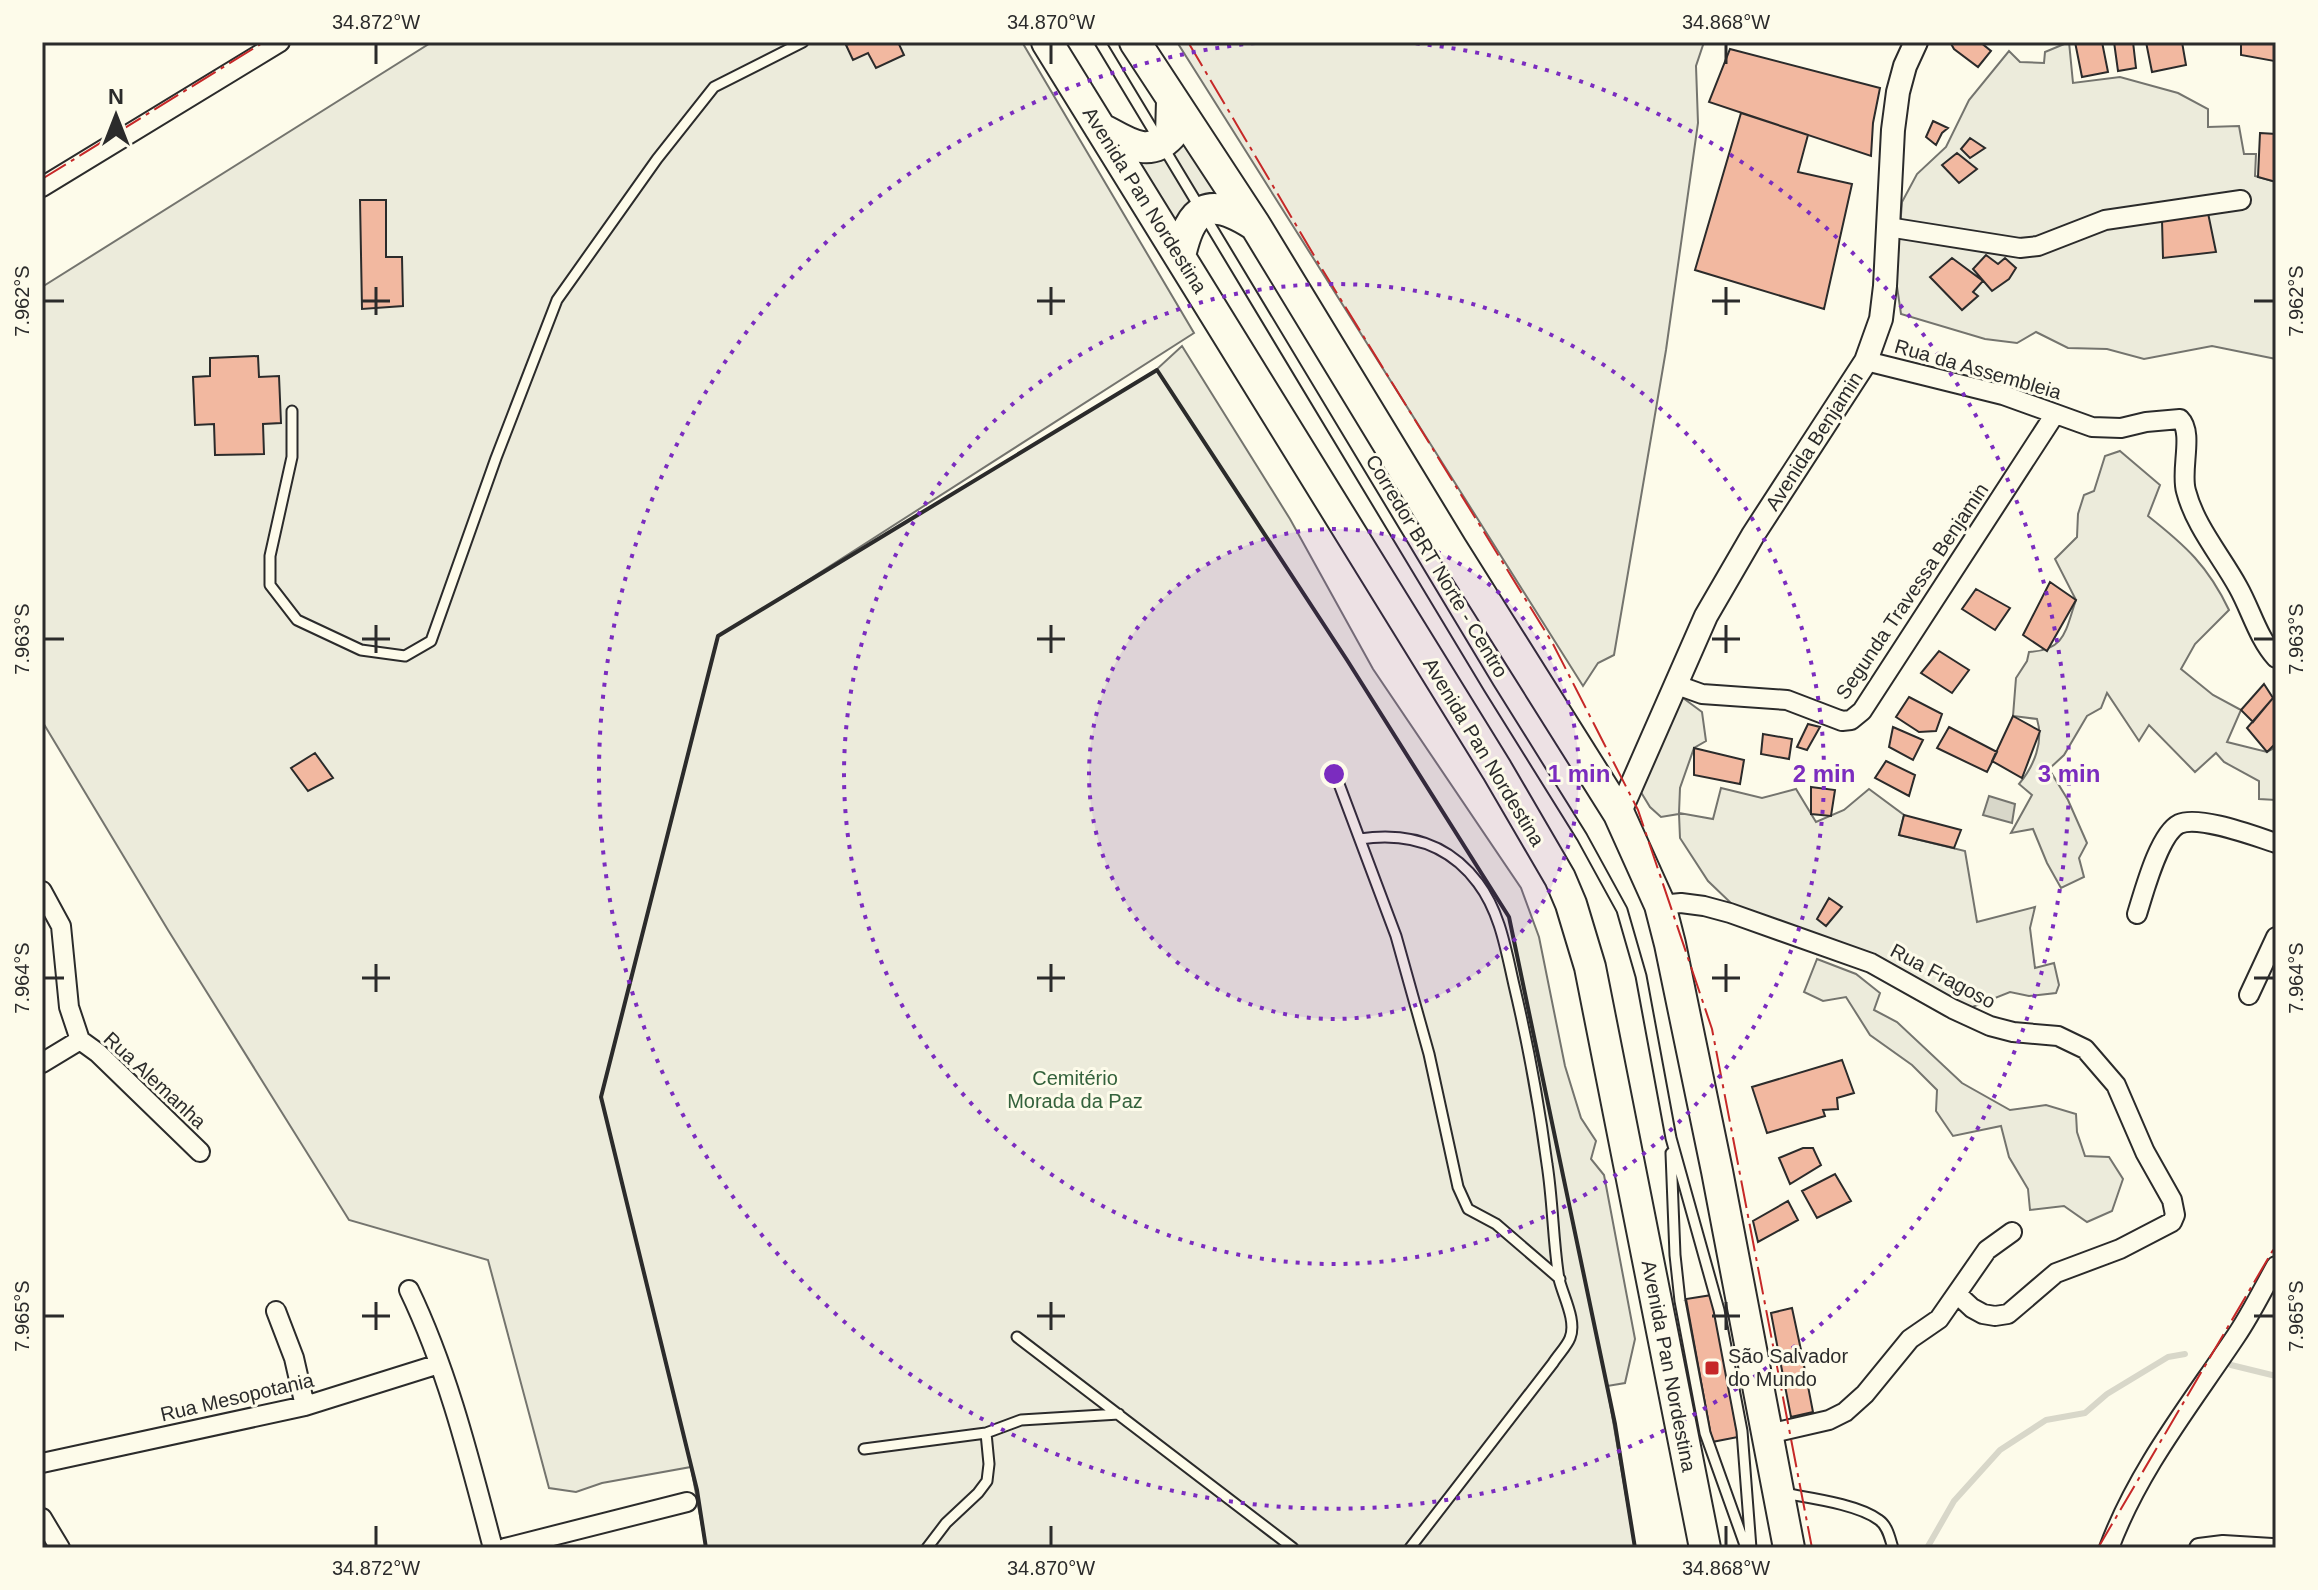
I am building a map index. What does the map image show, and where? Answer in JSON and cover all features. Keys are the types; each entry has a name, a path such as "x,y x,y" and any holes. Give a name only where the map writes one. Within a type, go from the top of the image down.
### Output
{"highway":[{"name":"Avenida Pan Nordestina","path":"1047,42 1497,770 1560,878 1571,904 1603,1026 1705,1548"},
{"path":"1135,42 1255,225 1451,547 1619,814 1660,905 1714,1155 1789,1548"},
{"path":"1098,127 1140,147 1162,144 1171,135 1172,101"},
{"path":"1180,256 1185,234 1193,219 1202,212 1218,208 1234,212 1255,225"}],"street":[{"path":"42,187 280,42"},
{"name":"Avenida Benjamin","path":"1619,814 1706,616 1866,361 1881,319 1898,92 1916,42"},
{"path":"1888,227 2020,248 2038,246 2105,220 2241,200"},
{"name":"Rua da Assembleia","path":"1866,361 2003,395 2106,429 2170,418 2184,422 2187,429 2184,485 2191,509 2240,590 2276,658"},
{"name":"Segunda Travessa Benjamin","path":"1677,685 1702,694 1787,700 1842,721 1851,720 1862,711 2055,414"},
{"path":"2137,914 2164,839 2176,825 2200,822 2276,843"},
{"path":"42,891 61,926 69,1007 80,1040 42,1063"},
{"name":"Rua Fragoso","path":"1660,905 1704,906 1730,913 1871,963 1990,1026 2013,1032 2058,1036 2085,1049 2116,1085 2145,1152 2172,1200 2175,1215 2172,1222 2120,1249 2056,1273 2008,1314 1983,1314 1957,1294"},
{"path":"2249,995 2276,937"},
{"name":"Rua Alemanha","path":"80,1040 98,1053 200,1152"},
{"path":"1768,1434 1829,1420 1845,1412 1865,1394 1910,1339 1939,1319 1987,1250 2012,1232"},
{"path":"2109,1548 2145,1472 2238,1334 2276,1266"},
{"path":"409,1290 439,1364 468,1454 493,1548"},
{"path":"276,1311 294,1358 305,1406"},
{"name":"Rua Mesopotania","path":"42,1463 305,1406 439,1364"},
{"path":"505,1548 687,1502"},
{"path":"42,1518 60,1548"},
{"path":"2199,1548 2223,1545 2272,1548"}],"lane":[{"path":"292,411 292,457 270,556 270,585 297,620 361,650 405,656 431,641 496,458 557,300 657,159 714,87 803,42"},
{"name":"Corredor BRT Norte - Centro","path":"1100,42 1607,878 1622,910 1641,976 1671,1138 1719,1310 1742,1431 1748,1548"},
{"path":"1339,784 1378,885 1404,966 1429,1054 1458,1187 1468,1209 1496,1224 1560,1279"},
{"path":"1360,839 1399,837 1443,850 1477,882 1490,902 1502,935 1525,1029 1571,1337 1410,1548"},
{"name":"Corredor BRT Norte - Centro","path":"1671,1138 1675,1255 1683,1316 1705,1433 1748,1548"},
{"path":"1017,1337 1293,1548"},
{"path":"864,1449 986,1433 1021,1420 1119,1414"},
{"path":"927,1548 946,1523 987,1481 986,1433"},
{"path":"1779,1492 1829,1501 1880,1520 1887,1529 1893,1548"}],"green space":[{"name":"Cemitério Morada da Paz","path":"432,42 1022,42 1194,333 763,609 1156,370 1182,346 1290,519 1373,669 1521,888 1539,937 1565,1066 1581,1118 1596,1141 1591,1159 1604,1175 1635,1339 1625,1383 1607,1386 1635,1548 706,1548 691,1467 602,1483 576,1492 549,1488 488,1260 349,1220 42,721 42,287"},
{"path":"1177,42 1704,42 1696,66 1698,123 1666,350 1614,655 1598,663 1583,686"},
{"path":"2069,42 2073,83 2120,77 2178,93 2208,109 2208,127 2239,126 2244,154 2256,154 2255,176 2276,182 2276,359 2212,346 2144,359 2107,349 2068,348 2036,332 2017,343 1985,339 1901,314 1896,280 1902,202 1917,174 1946,147 1969,100 2009,51 2020,62 2044,63 2045,52"},
{"path":"1172,101 1255,225 1218,208 1180,256 1126,141 1151,148"},
{"path":"2120,451 2160,485 2148,516 2195,558 2213,581 2229,610 2195,644 2181,669 2213,695 2241,710 2227,742 2267,752 2276,747 2276,800 2259,799 2259,781 2224,762 2216,753 2195,772 2149,725 2139,741 2107,693 2101,708 2087,716 2064,755 2049,769 2068,800 2087,843 2079,858 2084,877 2061,888 2033,829 2011,833 2032,795 2019,784 2033,762 2039,736 2037,719 2013,716 2016,678 2029,652 2057,643 2066,630 2076,600 2055,559 2077,537 2078,514 2084,495 2094,491 2105,456"},
{"path":"1679,695 1702,712 1706,741 1694,748 1680,788 1679,813 1713,819 1721,788 1762,798 1796,789 1816,822 1844,810 1869,789 1904,815 1899,835 1965,851 1977,922 2035,907 2030,928 2035,968 2054,963 2059,985 2056,993 2029,996 2010,992 1970,1008 1734,906 1708,881 1680,838 1679,814 1661,817 1650,807 1639,789"},
{"path":"1817,959 1856,974 1880,993 1874,1010 1897,1022 1962,1083 2010,1110 2046,1105 2076,1114 2077,1132 2085,1156 2109,1157 2123,1179 2112,1211 2087,1222 2064,1206 2030,1210 2028,1189 2009,1157 2001,1126 1953,1136 1936,1111 1937,1090 1912,1065 1870,1035 1846,997 1823,1001 1804,992"}],"shaded area":[{"path":"1989,796 2015,804 2012,823 1983,815"}],"building":[{"path":"854,42 898,42 904,55 876,68 868,53 853,60 846,45"},
{"path":"1950,42 1980,42 1991,51 1978,67 1954,49"},
{"path":"2075,42 2102,42 2108,72 2082,77"},
{"path":"2114,42 2133,42 2136,68 2118,71"},
{"path":"2146,42 2182,42 2186,65 2152,72"},
{"path":"2241,42 2276,43 2274,61 2241,55"},
{"path":"1730,49 1880,88 1871,156 1709,102"},
{"path":"1741,113 1808,135 1798,172 1852,184 1824,309 1695,270"},
{"path":"1933,121 1948,128 1936,145 1926,137"},
{"path":"2260,133 2276,134 2276,182 2258,177"},
{"path":"1970,138 1985,148 1970,158 1961,149"},
{"path":"1957,153 1977,169 1959,183 1942,165"},
{"path":"360,200 386,200 386,257 402,257 403,306 362,309"},
{"path":"2208,213 2216,252 2163,258 2162,220"},
{"path":"1986,255 1998,264 2005,258 2016,268 2009,279 1992,291 1973,269"},
{"path":"1952,258 1983,281 1973,292 1978,296 1962,310 1930,277"},
{"path":"258,356 259,377 279,376 281,423 263,424 264,454 215,455 214,424 195,425 193,377 210,376 210,358"},
{"path":"2050,582 2076,600 2047,651 2023,635"},
{"path":"1976,589 2010,608 1995,630 1962,609"},
{"path":"1939,651 1969,670 1952,693 1921,673"},
{"path":"2264,684 2273,698 2253,722 2241,710"},
{"path":"1909,697 1942,714 1936,731 1919,732 1896,717"},
{"path":"2273,698 2276,701 2276,743 2267,752 2247,728"},
{"path":"2013,716 2040,731 2022,778 1992,761"},
{"path":"1808,724 1820,727 1807,750 1797,747"},
{"path":"1893,727 1923,740 1913,760 1889,747"},
{"path":"1949,727 1997,752 1987,772 1937,748"},
{"path":"1763,734 1792,739 1789,759 1761,754"},
{"path":"1694,748 1744,760 1740,784 1694,775"},
{"path":"315,753 333,778 308,791 291,768"},
{"path":"1886,761 1915,775 1909,796 1875,778"},
{"path":"1811,787 1835,790 1831,816 1811,814"},
{"path":"1904,815 1961,830 1954,848 1899,835"},
{"path":"1829,898 1842,907 1826,926 1817,919"},
{"path":"1842,1060 1854,1093 1837,1098 1838,1109 1823,1110 1825,1116 1767,1133 1752,1087"},
{"path":"1803,1148 1813,1148 1821,1165 1790,1184 1779,1158"},
{"path":"1835,1174 1851,1201 1817,1218 1802,1191"},
{"path":"1788,1201 1798,1220 1758,1242 1753,1221"},
{"name":"São Salvador do Mundo","path":"1712,1295 1738,1437 1712,1442 1686,1299"},
{"path":"1792,1308 1801,1350 1779,1355 1771,1313"},
{"path":"1801,1350 1813,1412 1791,1417 1779,1355"}],"waterway":[{"path":"1927,1548 1954,1501 2000,1450 2046,1420 2085,1413 2107,1394 2168,1357 2185,1354"},
{"path":"2231,1365 2276,1376"}],"wall":[{"path":"706,1548 697,1490 601,1097 718,636 1157,370 1347,660 1509,917 1615,1424 1635,1548"}],"power":[{"path":"42,179 264,42"},
{"path":"1188,42 1322,269 1553,644 1638,810 1712,1029 1812,1548"},
{"path":"2098,1548 2276,1245"}],"place":[{"name":"São Salvador do Mundo","path":"1712,1368"}]}
